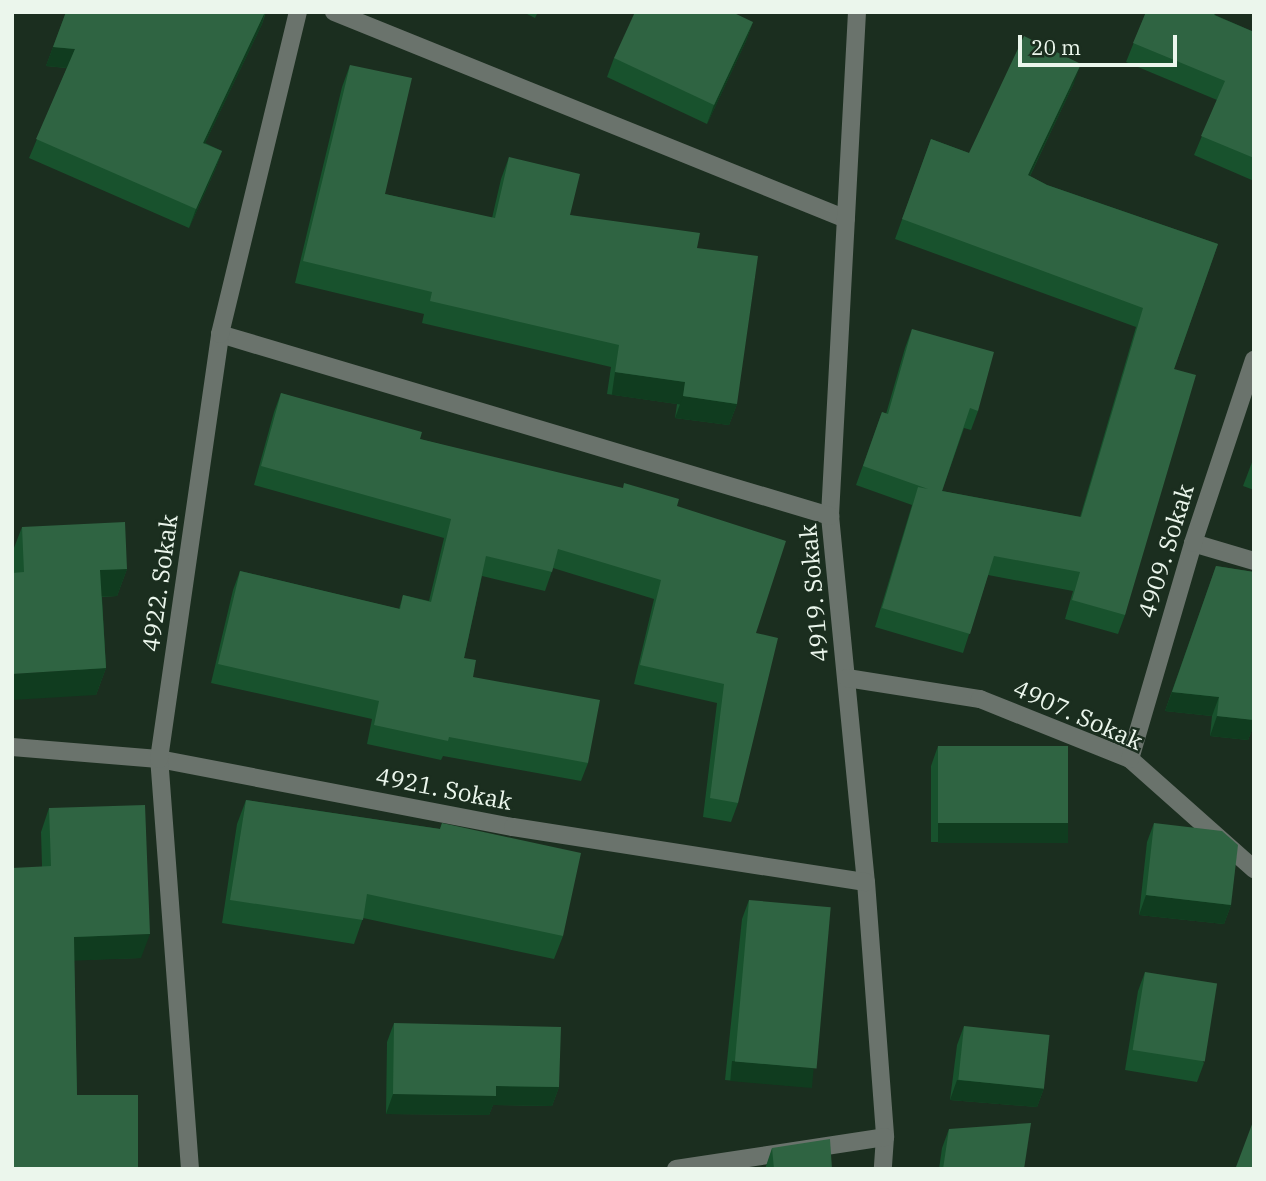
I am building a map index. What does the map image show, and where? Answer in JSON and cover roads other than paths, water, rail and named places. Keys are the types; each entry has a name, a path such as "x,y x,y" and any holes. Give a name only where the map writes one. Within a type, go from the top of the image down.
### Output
{"street":[{"name":"4922. Sokak","path":"191,1169 159,760 220,334 298,12"},
{"path":"334,12 846,219"},
{"name":"4919. Sokak","path":"857,12 830,516 866,882 885,1138 883,1169"},
{"path":"220,334 830,516"},
{"name":"4909. Sokak","path":"1130,759 1193,543 1254,359"},
{"path":"1193,543 1254,561"},
{"name":"4907. Sokak","path":"847,678 980,699 1130,759 1254,869"},
{"name":"4921. Sokak","path":"12,747 159,760 513,827 866,882"},
{"path":"676,1169 885,1138"}]}
